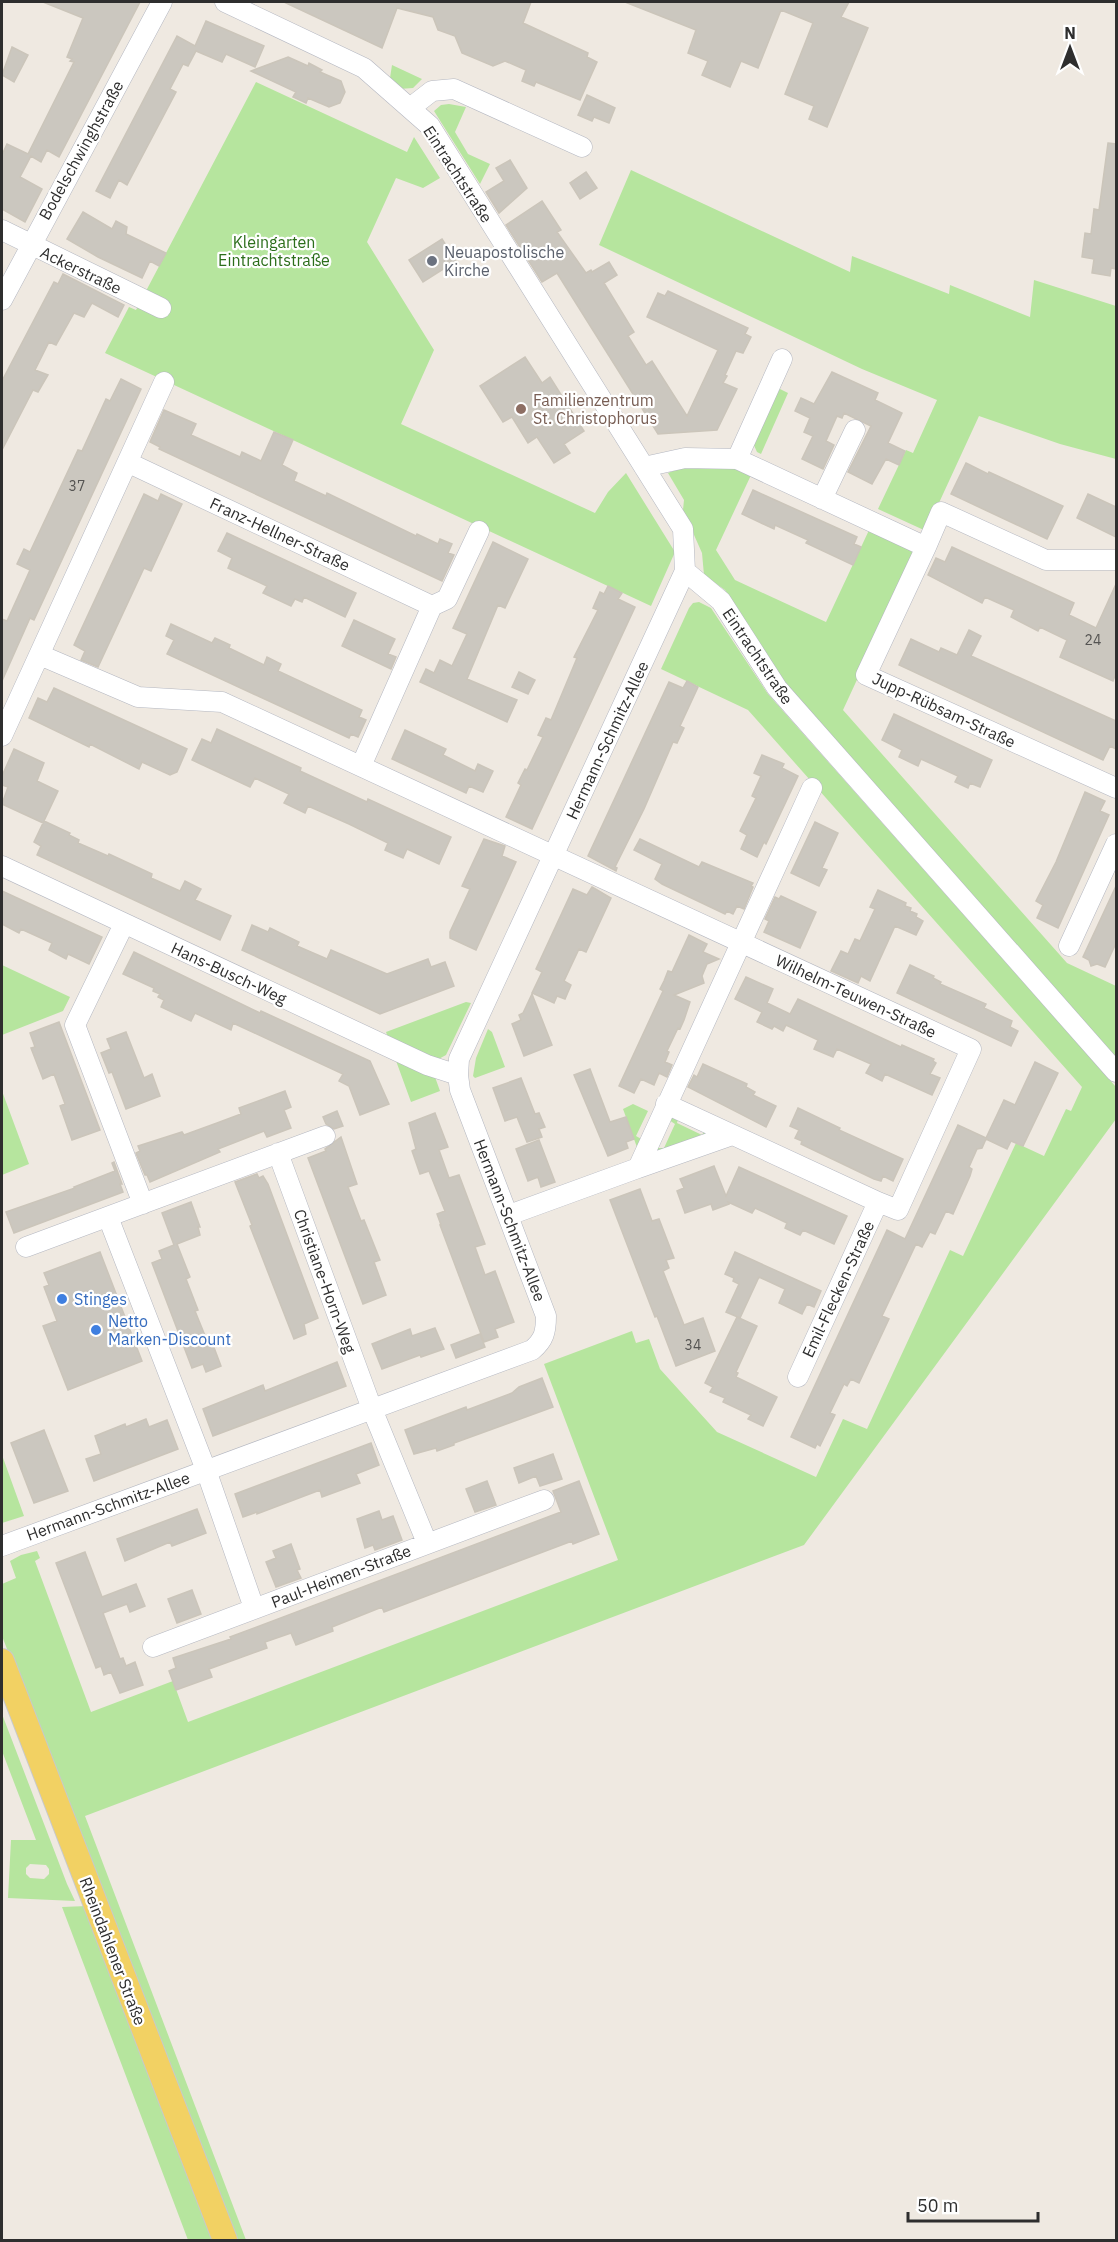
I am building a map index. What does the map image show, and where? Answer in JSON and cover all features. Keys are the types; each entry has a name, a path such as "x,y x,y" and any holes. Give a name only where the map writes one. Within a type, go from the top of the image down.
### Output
{"main road":[{"name":"Rheindahlener Straße","path":"2,1661 225,2241"}],"street":[{"name":"Bodelschwinghstraße","path":"2,300 30,244 162,2"},
{"name":"Eintrachtstraße","path":"225,2 364,68 430,126 683,529 685,571 721,601 777,688 1116,1072"},
{"path":"410,108 432,91 454,89 582,147"},
{"name":"Ackerstraße","path":"2,230 161,308"},
{"path":"737,459 782,359"},
{"path":"4,731 129,463 164,382"},
{"path":"822,499 855,430"},
{"path":"644,467 685,459 737,459 926,547"},
{"name":"Franz-Hellner-Straße","path":"129,463 432,606"},
{"name":"Jupp-Rübsam-Straße","path":"1116,560 1046,560 941,512 866,675 1116,788"},
{"path":"361,766 432,606 447,599 479,531"},
{"name":"Hermann-Schmitz-Allee","path":"2,1546 532,1350 542,1342 546,1329 546,1316 460,1090 459,1059 685,571"},
{"path":"40,655 138,697 222,702 554,855"},
{"path":"638,1168 812,788"},
{"path":"1070,946 1116,844"},
{"name":"Wilhelm-Teuwen-Straße","path":"554,855 971,1049"},
{"name":"Hans-Busch-Weg","path":"2,866 427,1065 458,1076"},
{"path":"124,924 75,1024 143,1204"},
{"name":"Emil-Flecken-Straße","path":"666,1104 898,1210 971,1049"},
{"path":"509,1215 732,1135"},
{"path":"26,1247 325,1136"},
{"name":"Christiane-Horn-Weg","path":"278,1153 372,1409"},
{"name":"Emil-Flecken-Straße","path":"798,1377 878,1202"},
{"name":"Paul-Heimen-Straße","path":"108,1217 206,1470 254,1608"},
{"name":"Paul-Heimen-Straße","path":"372,1409 427,1543"},
{"name":"Paul-Heimen-Straße","path":"153,1647 544,1500"}],"green space":[{"path":"392,65 422,79 413,88 399,89 390,78"},
{"name":"Kleingarten Eintrachtstraße","path":"256,82 407,152 414,137 440,178 423,188 396,178 367,242 434,350 401,424 595,513 608,492 626,473 675,552 651,606 105,353 129,307 136,310"},
{"path":"441,105 466,107 455,132 468,154 490,164 480,184 434,111"},
{"path":"631,170 850,272 852,256 949,294 950,285 1030,317 1034,280 1116,306 1116,459 1060,444 979,416 926,531 878,509 906,450 913,453 937,400 862,369 599,245"},
{"path":"780,389 788,393 761,454 757,452 752,441 775,392"},
{"path":"688,465 723,465 752,473 716,550 735,580 826,622 870,528 917,550 843,710 1067,963 1116,986 1116,1057 783,682 725,590 704,575 702,553 683,510 684,500 668,473"},
{"path":"699,602 711,608 768,694 1116,1087 1116,1119 804,1545 85,1816 246,2240 235,2240 2,1636 2,1584 16,1578 10,1561 21,1555 37,1551 40,1558 35,1561 91,1712 173,1681 188,1722 618,1560 544,1364 632,1331 636,1343 649,1339 660,1369 717,1432 816,1477 843,1419 867,1429 950,1250 963,1256 1016,1143 1044,1156 1066,1109 1071,1111 1082,1087 748,710 661,669 689,608 693,603"},
{"path":"2,965 70,997 63,1011 2,1035"},
{"path":"466,1002 471,1003 446,1055 435,1061 389,1040 386,1032"},
{"path":"488,1029 492,1032 505,1067 475,1078 473,1076 476,1058"},
{"path":"395,1058 435,1077 440,1091 411,1102"},
{"path":"2,1091 29,1164 2,1175"},
{"path":"633,1104 648,1111 636,1136 643,1140 638,1150 623,1109"},
{"path":"673,1113 679,1116 677,1123 702,1135 706,1128 714,1132 653,1155 657,1148 664,1148 675,1124 669,1120"},
{"path":"2,1455 24,1516 2,1523"},
{"path":"2,1714 75,1901 8,1898 11,1840 36,1840 2,1751","holes":["30,1864 46,1865 49,1874 44,1879 30,1878 26,1874 26,1868"]},
{"path":"87,1906 215,2240 188,2240 62,1907"}],"building":[{"path":"43,2 140,2 59,157 47,150 41,162 31,156 20,177 42,189 25,222 2,209 2,155 7,144 28,154 74,62 67,57 83,18"},
{"path":"284,2 531,2 523,23 588,53 587,57 597,62 580,100 536,82 534,86 522,81 526,70 505,61 493,66 462,53 455,36 438,30 433,17 397,8 382,48"},
{"path":"625,2 849,2 841,17 868,28 827,127 809,119 814,106 785,94 813,23 781,10 758,68 741,61 730,87 702,75 708,61 688,53 696,30"},
{"path":"206,21 264,46 255,67 226,54 222,62 196,51 188,66 183,64 170,89 176,92 127,185 119,180 110,198 96,191 177,36 195,46"},
{"path":"12,47 28,55 14,82 2,75"},
{"path":"288,57 308,66 309,63 322,70 320,72 341,81 345,92 340,103 329,107 308,98 306,103 293,97 296,92 251,71"},
{"path":"587,95 615,108 609,123 594,117 592,121 578,115"},
{"path":"1108,143 1116,144 1116,269 1111,268 1110,276 1092,273 1094,259 1082,257 1085,233 1091,234 1094,209 1099,210"},
{"path":"510,160 527,188 499,213 486,192 504,181 496,168"},
{"path":"586,172 597,188 580,199 570,183"},
{"path":"542,201 561,230 557,232 586,273 609,262 617,275 604,283 634,332 628,336 646,365 652,361 687,416 718,350 647,317 658,293 665,296 668,291 748,328 745,334 751,337 743,353 736,351 725,375 727,376 723,383 737,389 717,430 658,434 557,273 542,282 506,225"},
{"path":"83,212 112,229 116,221 127,227 126,234 166,253 159,266 150,261 142,278 67,239"},
{"name":"Neuapostolische Kirche","path":"442,239 456,261 423,282 409,260"},
{"path":"63,274 124,305 118,317 92,303 84,317 74,313 56,345 49,342 35,370 48,375 38,392 33,390 2,450 2,381 54,282 58,284"},
{"path":"525,357 542,383 550,377 584,431 564,444 570,453 554,463 537,437 528,443 512,417 503,422 480,386"},
{"path":"832,372 878,393 875,400 902,413 888,443 905,451 899,465 886,459 872,484 848,472 871,426 844,413 842,418 837,416 826,441 834,445 823,469 802,459 813,436 804,432 810,418 795,411 801,398 814,404"},
{"path":"121,379 141,389 34,620 30,618 2,681 2,619 7,621 30,570 17,564 24,549 30,552 78,450 82,451 106,399 110,401"},
{"path":"164,410 196,424 191,435 240,457 242,452 261,461 274,432 293,440 282,465 297,473 294,481 326,496 327,493 416,536 417,534 438,544 440,539 452,544 448,553 454,555 442,581 159,449 160,447 150,442"},
{"path":"966,463 1063,506 1047,539 951,494"},
{"path":"753,490 857,537 854,544 861,547 853,565 806,543 808,540 775,525 774,529 742,514"},
{"path":"144,494 158,501 161,494 182,504 151,571 144,568 98,667 81,660 85,651 74,645"},
{"path":"1088,494 1116,507 1116,537 1077,518"},
{"path":"227,533 356,593 345,617 304,597 302,602 295,599 291,606 263,593 267,586 228,568 232,558 218,551"},
{"path":"493,542 528,559 505,608 498,605 467,679 517,700 507,722 420,682 426,669 434,673 440,660 452,666 467,634 453,628"},
{"path":"952,547 1074,603 1069,615 1096,628 1116,584 1116,673 1113,681 1060,657 1067,640 1040,627 1038,631 1011,617 1014,610 985,597 982,603 928,575 936,558 945,562"},
{"path":"608,586 622,593 618,599 635,607 532,829 506,817 521,785 518,783 543,737 538,735 546,718 551,720 577,658 574,657 598,610 593,608 600,592 604,594"},
{"path":"354,620 395,639 388,654 396,657 391,669 342,646"},
{"path":"171,624 212,643 215,638 230,645 229,648 264,665 267,657 281,664 278,671 362,710 359,717 366,720 358,737 351,734 349,738 167,654 174,640 166,636"},
{"path":"969,630 981,636 971,656 1116,721 1116,749 1110,746 1103,760 899,665 911,639 939,652 941,648 957,655"},
{"path":"519,672 535,680 528,694 512,687"},
{"path":"687,681 698,687 680,726 684,728 677,743 673,742 644,809 615,867 616,871 588,856 669,682 683,688"},
{"path":"54,688 187,749 177,772 170,775 142,762 139,769 90,744 89,747 29,718 38,698 47,702"},
{"path":"894,714 992,760 980,787 970,783 968,788 955,782 958,776 921,759 918,766 899,757 902,750 882,740"},
{"path":"217,729 367,802 368,799 451,837 439,864 407,849 403,858 385,850 388,843 349,824 308,806 305,813 284,803 289,794 255,778 250,787 192,760 202,739 211,743"},
{"path":"405,730 446,749 443,755 475,771 478,764 493,771 483,792 469,786 466,793 392,759"},
{"path":"14,749 44,763 37,781 58,791 43,823 2,804 8,787 2,785 2,776"},
{"path":"762,755 784,764 782,768 798,776 766,844 764,842 757,857 741,849 747,835 740,831 756,798 752,796 761,776 754,773"},
{"path":"1085,792 1105,801 1100,811 1109,815 1058,928 1037,918 1043,905 1036,901 1056,862"},
{"path":"44,821 70,833 69,835 79,840 78,843 108,856 109,854 152,874 151,878 180,891 185,881 201,889 195,900 231,916 220,940 37,855 41,846 34,842"},
{"path":"815,822 838,833 822,868 827,870 819,886 791,873"},
{"path":"484,839 505,846 502,856 516,862 476,950 450,938 450,932 470,889 462,886"},
{"path":"640,839 699,867 702,862 753,883 744,909 737,906 733,914 727,911 725,914 662,884 655,879 662,864 634,850"},
{"path":"1116,886 1116,943 1105,967 1097,964 1091,966 1089,960 1083,957"},
{"path":"592,887 611,898 586,952 579,949 564,981 571,985 565,999 557,996 554,1003 532,993 542,972 536,969 573,889 587,895"},
{"path":"878,890 906,903 905,906 911,908 910,911 917,914 916,917 923,921 916,935 895,926 870,981 861,976 858,983 831,971 841,951 848,954 855,939 860,941 875,909 870,907"},
{"path":"2,891 102,937 89,964 68,954 66,959 49,950 52,943 21,929 19,933 2,924"},
{"path":"781,896 816,912 800,948 764,932 769,921 765,919 775,897 779,899"},
{"path":"252,925 268,932 270,928 299,942 297,946 327,959 331,950 387,974 428,959 431,967 445,962 454,986 380,1014 242,950"},
{"path":"689,935 707,944 703,952 719,959 707,964 702,976 704,983 674,995 690,1002 680,1029 678,1028 667,1051 669,1052 665,1062 672,1065 667,1077 659,1073 654,1085 641,1079 634,1093 619,1086 663,991 660,989 668,971 672,972"},
{"path":"134,952 260,1013 261,1011 370,1061 389,1104 360,1115 349,1086 339,1081 343,1074 233,1023 231,1030 195,1013 191,1021 161,1007 164,1000 158,997 160,994 153,991 154,988 123,974"},
{"path":"910,965 934,976 933,978 941,982 940,984 986,1004 984,1008 1012,1021 1010,1027 1018,1031 1011,1046 897,993"},
{"path":"746,977 773,989 767,1003 790,1014 798,999 901,1047 902,1045 934,1059 936,1063 930,1074 940,1078 932,1095 885,1074 882,1081 866,1073 871,1064 837,1049 833,1057 814,1049 818,1040 786,1025 783,1031 757,1022 762,1012 735,999"},
{"path":"532,994 552,1045 524,1056 512,1024 521,1020 519,1015 523,1013"},
{"path":"59,1022 100,1130 72,1140 60,1106 65,1104 54,1074 43,1079 31,1048 35,1047 30,1033"},
{"path":"126,1032 144,1078 152,1074 160,1096 126,1109 112,1072 109,1073 101,1053 111,1049 107,1039"},
{"path":"1035,1062 1058,1073 1023,1146 1011,1141 1007,1149 986,1139 982,1148 977,1149 969,1167 972,1169 970,1176 953,1214 946,1211 935,1234 930,1232 922,1247 916,1244 882,1316 889,1319 859,1383 851,1379 847,1386 844,1384 830,1413 835,1415 820,1446 817,1444 815,1448 791,1437 887,1230 905,1239 958,1125 986,1138 1004,1100 1015,1105"},
{"path":"703,1064 747,1084 746,1087 755,1092 753,1095 776,1106 766,1127 688,1087 694,1075 697,1077"},
{"path":"590,1069 610,1122 626,1117 634,1139 626,1142 628,1148 608,1156 574,1075"},
{"path":"521,1078 535,1114 539,1113 545,1127 539,1129 542,1137 527,1142 517,1117 505,1121 493,1088"},
{"path":"285,1091 291,1107 284,1110 291,1128 267,1137 264,1131 218,1149 220,1152 150,1182 145,1175 136,1153 140,1151 138,1146 182,1132 184,1135 217,1123 241,1114 239,1108"},
{"path":"798,1108 840,1128 839,1130 903,1159 893,1181 883,1176 881,1181 874,1179 801,1144 802,1141 795,1138 799,1130 790,1126"},
{"path":"337,1111 343,1126 334,1129 326,1124 323,1117"},
{"path":"435,1113 448,1147 439,1150 449,1178 459,1175 485,1244 475,1247 485,1275 495,1271 514,1322 495,1329 498,1337 484,1342 440,1225 437,1214 445,1211 429,1171 420,1174 412,1151 416,1149 409,1123"},
{"path":"341,1137 357,1184 348,1187 380,1260 374,1262 386,1295 363,1304 308,1158 326,1151 325,1149"},
{"path":"539,1140 555,1182 541,1187 538,1177 528,1181 516,1149"},
{"path":"114,1162 123,1192 14,1233 6,1212 75,1188 115,1171 112,1163"},
{"path":"714,1166 726,1196 739,1167 847,1216 834,1244 803,1230 800,1235 785,1228 787,1223 755,1208 752,1213 728,1202 729,1204 713,1210 711,1204 685,1213 677,1191 684,1188 680,1179"},
{"path":"257,1174 259,1178 263,1176 268,1184 318,1318 304,1324 306,1334 294,1339 235,1182"},
{"path":"640,1189 652,1221 659,1219 674,1258 666,1260 669,1268 663,1271 684,1325 703,1318 715,1351 676,1366 610,1200"},
{"path":"191,1202 200,1227 198,1227 200,1235 177,1244 190,1277 186,1279 198,1310 195,1311 206,1338 210,1337 221,1366 206,1372 203,1364 192,1368 152,1263 162,1259 159,1251 174,1245 162,1213"},
{"path":"100,1252 142,1361 68,1390 43,1326 57,1321 44,1287 49,1285 44,1273"},
{"path":"735,1252 821,1291 814,1307 807,1304 802,1314 779,1303 785,1289 759,1277 740,1318 726,1312 739,1284 733,1281 734,1278 725,1274"},
{"path":"737,1317 757,1326 736,1372 738,1373 736,1377 777,1397 763,1426 748,1419 751,1415 723,1402 725,1398 710,1392 713,1387 705,1383"},
{"path":"435,1328 444,1349 382,1369 372,1344 410,1329 412,1336"},
{"path":"480,1334 485,1347 456,1358 451,1345"},
{"path":"337,1362 346,1386 213,1436 203,1409 263,1385 265,1391"},
{"path":"542,1378 553,1407 437,1451 436,1448 414,1454 405,1430 466,1407 467,1410 512,1393 519,1387"},
{"path":"146,1419 149,1427 167,1420 178,1449 94,1481 86,1459 101,1454 95,1436 125,1424 126,1427"},
{"path":"44,1430 68,1491 34,1503 11,1443"},
{"path":"371,1443 379,1465 356,1474 360,1483 322,1497 320,1490 257,1514 257,1512 243,1517 235,1494"},
{"path":"553,1454 562,1479 540,1486 536,1476 519,1483 514,1468"},
{"path":"487,1481 496,1505 475,1512 466,1489"},
{"path":"579,1481 599,1534 573,1544 572,1541 384,1612 382,1607 332,1627 333,1631 296,1645 291,1633 265,1642 267,1648 209,1669 212,1677 176,1690 169,1671 176,1668 173,1658 231,1639 230,1637 561,1512 553,1491"},
{"path":"197,1509 206,1533 172,1546 170,1542 125,1561 117,1539"},
{"path":"379,1511 382,1520 393,1516 402,1540 375,1550 373,1545 365,1548 357,1519"},
{"path":"291,1544 301,1578 276,1587 266,1562 276,1558 273,1551"},
{"path":"85,1552 102,1597 136,1584 145,1606 130,1612 127,1604 103,1613 120,1659 123,1658 126,1666 135,1662 143,1685 120,1693 111,1672 104,1675 101,1666 96,1668 56,1563"},
{"path":"192,1590 201,1614 177,1623 168,1599"}],"place":[{"name":"Neuapostolische Kirche","path":"432,261"},
{"name":"Familienzentrum St. Christophorus","path":"521,409"},
{"name":"Stinges","path":"62,1299"},
{"name":"Netto Marken-Discount","path":"96,1330"}]}
